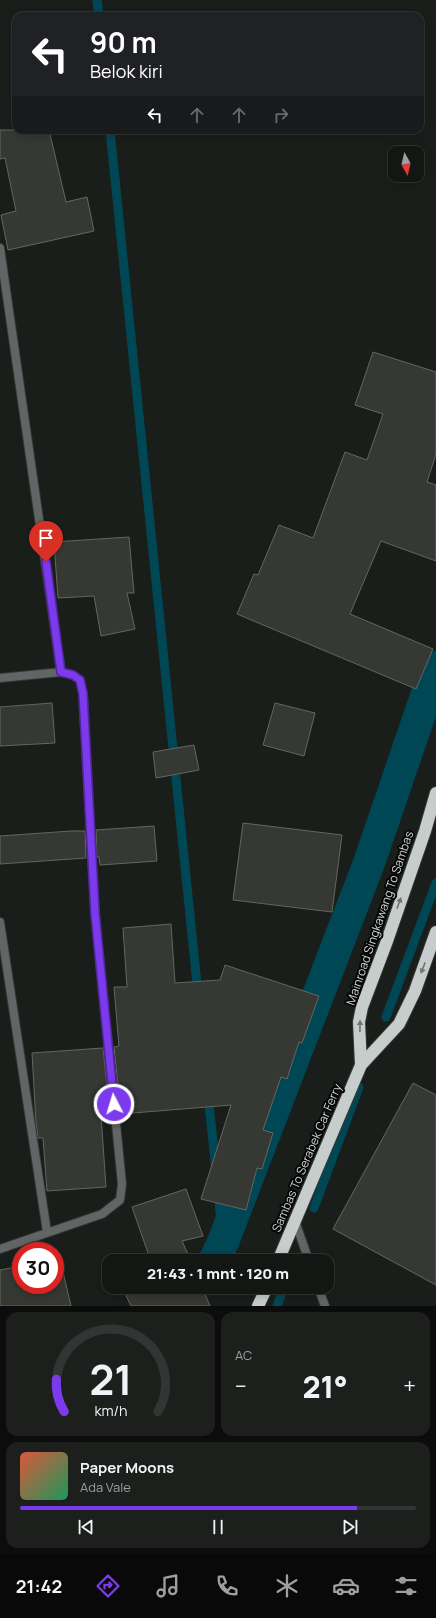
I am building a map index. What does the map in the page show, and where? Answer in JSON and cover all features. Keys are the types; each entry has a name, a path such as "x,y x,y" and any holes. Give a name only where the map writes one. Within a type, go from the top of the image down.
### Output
{"highway":[{"name":"Mainroad Singkawang To Sambas","path":"361,1065 359,1022 362,1008 425,831 436,793"},
{"path":"361,1065 398,1024 415,991 436,932"},
{"name":"Sambas To Serabek Car Ferry","path":"281,1254 361,1065"},
{"path":"258,1306 264,1294"}],"street":[{"path":"0,248 61,672"},
{"path":"0,678 61,672 73,675 80,680 83,694 95,913 122,1184 120,1200 102,1214 0,1249"},
{"path":"0,922 47,1232"},
{"path":"295,1221 307,1254"},
{"path":"321,1294 325,1306"}],"building":[{"path":"0,130 12,130 12,134 50,134 66,202 87,197 94,231 8,250 1,215 16,211 5,158 0,159"},
{"path":"373,352 436,372 436,454 427,482 436,485 436,561 381,541 350,614 433,649 416,689 237,614 254,574 258,575 279,525 313,538 345,452 367,460 383,414 355,405"},
{"path":"129,537 134,593 127,593 135,629 101,636 94,596 58,598 54,542"},
{"path":"52,703 55,743 0,746 0,707"},
{"path":"275,703 315,713 304,756 263,745"},
{"path":"194,745 199,770 156,778 153,752"},
{"path":"243,823 342,835 332,912 233,900"},
{"path":"154,826 157,861 100,865 99,857 97,857 96,830"},
{"path":"85,831 86,858 0,864 0,836"},
{"path":"171,924 175,983 220,980 225,965 319,996 302,1043 299,1042 287,1079 281,1077 263,1130 273,1133 262,1169 257,1168 246,1210 201,1199 231,1105 121,1114 114,1047 119,1046 114,987 127,987 123,928"},
{"path":"103,1048 110,1114 101,1115 106,1187 47,1191 43,1138 38,1138 36,1123 32,1053"},
{"path":"413,1083 436,1095 436,1285 333,1229"},
{"path":"186,1189 203,1236 182,1241 188,1254 148,1254 132,1207"},
{"path":"12,1268 12,1294 64,1294 64,1276 71,1306 0,1306 0,1270"},
{"path":"125,1294 205,1294 210,1306 131,1306"}],"waterway":[{"path":"97,0 98,12"},
{"path":"110,134 198,994"},
{"path":"217,1254 369,863 436,667"},
{"path":"386,1017 436,883"},
{"path":"314,1208 359,1087"},
{"path":"208,1096 216,1169"},
{"path":"218,1191 223,1242"},
{"path":"277,1306 281,1294"}],"route":[{"path":"46,562 61,672 73,675 80,680 83,694 95,913 114,1104"}]}
